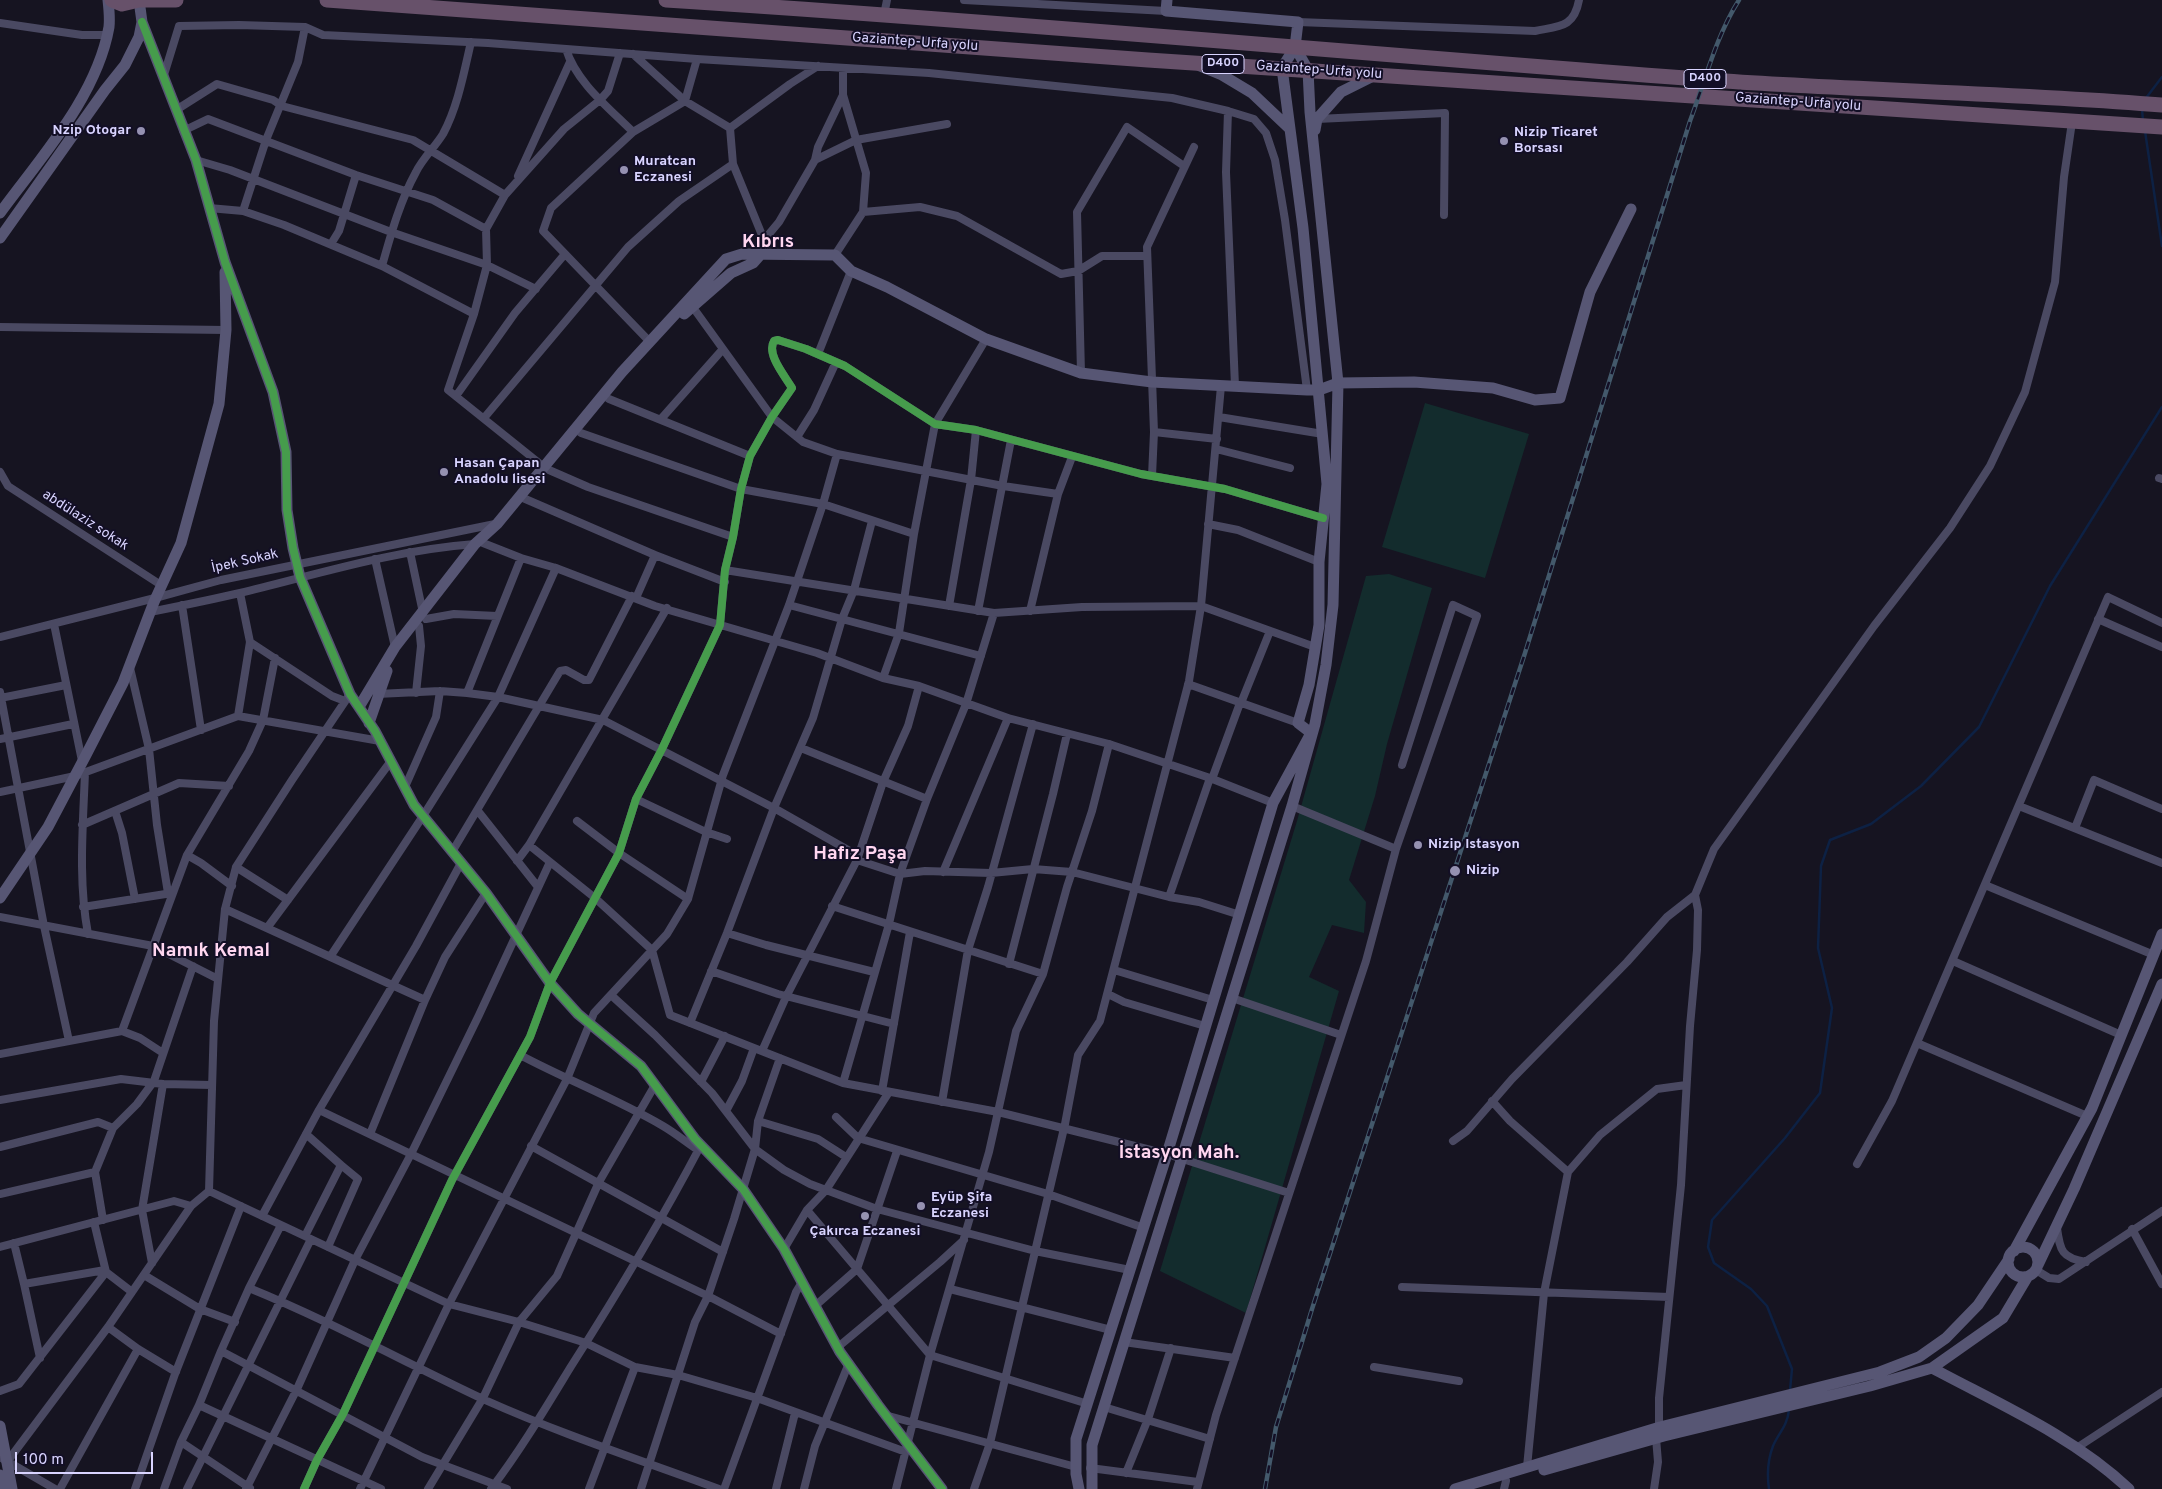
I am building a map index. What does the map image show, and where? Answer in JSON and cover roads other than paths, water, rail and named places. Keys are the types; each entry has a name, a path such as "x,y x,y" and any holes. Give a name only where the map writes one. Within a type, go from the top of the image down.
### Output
{"highway":[{"path":"110,0 122,4 140,0 176,0"},
{"name":"Gaziantep-Urfa yolu","path":"328,0 1192,62 2119,126 2162,127"},
{"name":"Gaziantep-Urfa yolu","path":"666,0 886,7 1295,47 1729,81 2162,105"}],"main road":[{"path":"0,213 80,103 100,61 110,25 110,0"},
{"path":"140,0 142,22 183,131 196,160 225,262 273,392 286,452 287,510 293,548 300,576 348,698 359,706 414,805 486,893 550,983 578,1014 641,1066 699,1147 742,1189 784,1249 848,1363 907,1448 942,1489"},
{"path":"1080,1489 1076,1467 1076,1439 1167,1154 1273,803 1311,733 1298,723 1309,685 1319,625 1319,562 1322,518 1328,484 1323,434 1313,390 1303,228 1282,68 1295,47 1298,22 1166,6"},
{"path":"0,238 105,90 125,65 139,37 142,22"},
{"path":"1092,1489 1090,1468 1092,1445 1292,806 1316,716 1326,665 1333,606 1338,382 1313,139 1308,70 1295,47"},
{"path":"1192,62 1222,75 1252,92 1290,128"},
{"path":"1313,139 1317,118 1341,92 1376,74"},
{"path":"479,544 523,498 649,341 726,259 742,254 835,255 851,271 887,287 986,340 1081,373 1152,382 1313,390 1338,382 1414,382 1493,388 1535,400 1560,398 1590,292 1631,209"},
{"path":"369,723 377,694 387,671 479,544 581,432 660,339 692,306 731,273 753,263 762,254"},
{"path":"0,898 48,828 81,770 123,683 150,612 181,543 219,404 226,330 225,262"},
{"path":"359,706 396,647 423,619"},
{"path":"1455,1489 1526,1467 1770,1404 1816,1387 1880,1372 1919,1357 1946,1338 1978,1305 2011,1255 2087,1116 2162,934"},
{"path":"1770,1404 1820,1398 1932,1368 2003,1318 2034,1270 2057,1228 2162,984"},
{"path":"2022,1247 2031,1249 2037,1256 2034,1270 2018,1276 2009,1264 2011,1255 2022,1247"},
{"path":"1932,1368 2078,1447 2108,1469 2129,1489"},
{"path":"0,1426 4,1460 12,1489"},
{"path":"1477,1489 1505,1485 1658,1432"},
{"path":"0,1475 3,1489"}],"street":[{"path":"964,0 1166,6"},
{"path":"1298,22 1536,31 1565,25 1576,12 1578,0"},
{"path":"0,23 82,35 107,35"},
{"path":"163,78 179,26 304,27 322,35 471,42 697,59 929,73 1172,98 1228,111 1254,119 1266,133 1275,160 1313,390"},
{"path":"243,211 266,140 282,106 298,62 304,27"},
{"path":"382,266 391,232 416,171 443,134 458,96 471,42"},
{"path":"566,49 570,62 600,100 633,132"},
{"path":"620,53 608,91 600,100 564,129 505,195 486,229 487,265 474,314 448,390 547,468 588,487 733,537"},
{"path":"633,54 685,101 730,128"},
{"path":"649,341 543,231 551,208 633,132 685,101 697,59"},
{"path":"515,184 570,62"},
{"path":"730,128 818,66"},
{"path":"835,255 863,212 866,172 843,95 843,68"},
{"path":"176,110 217,84 273,100 282,106 413,140 505,195"},
{"path":"764,240 779,222 815,160 818,147 843,95"},
{"path":"1228,111 1226,172 1235,386"},
{"path":"1317,118 1445,113 1444,215"},
{"path":"183,131 208,119 356,175 433,200 486,229"},
{"path":"1453,1141 1466,1131 1492,1101 1627,962 1667,917 1695,894 1714,849 1874,626 1950,528 1990,466 2025,392 2054,282 2064,177 2072,122"},
{"path":"815,160 856,140 947,124"},
{"path":"1081,373 1077,212 1126,127 1184,166"},
{"path":"730,128 733,164 764,240 762,254"},
{"path":"1152,476 1154,432 1147,247 1194,147"},
{"path":"196,160 230,170 391,232 487,265 536,288"},
{"path":"484,418 628,247 679,201 733,164"},
{"path":"331,244 339,231 356,175"},
{"path":"863,212 920,206 957,216 1061,274 1078,271 1102,256 1147,256"},
{"path":"209,208 243,211 331,244 382,266 474,314"},
{"path":"456,396 515,313 566,254"},
{"path":"818,354 851,271"},
{"path":"692,306 772,417 803,442 837,454 1003,486 1058,494"},
{"path":"0,327 226,330"},
{"path":"304,1489 317,1460 343,1414 455,1176 530,1037 550,983 619,853 636,799 662,749 720,625 725,570 741,489 750,456 772,417 792,388 772,353 771,346 774,341 778,340 836,362 935,424 976,430 1072,457 1152,476 1212,486 1322,518"},
{"path":"883,678 899,633 914,534 935,424 986,340"},
{"path":"661,419 723,349"},
{"path":"797,437 814,410 836,362"},
{"path":"974,1489 990,1442 1064,1130 1078,1055 1100,1021 1188,684 1201,606 1221,386"},
{"path":"609,399 750,456"},
{"path":"1219,417 1323,434"},
{"path":"949,606 971,480 976,430"},
{"path":"581,432 741,489 823,504 914,534"},
{"path":"1154,432 1217,439"},
{"path":"978,611 1011,440"},
{"path":"1216,449 1290,468"},
{"path":"361,1485 449,1304 567,1080 594,1013 667,934 688,899 722,782 722,775 790,605 837,454"},
{"path":"1030,611 1058,494 1072,457"},
{"name":"abdülaziz sokak","path":"0,472 8,486 162,585"},
{"path":"523,498 655,555 725,582"},
{"path":"690,1022 727,933 774,808 813,718 842,620 854,590 872,520"},
{"name":"İpek Sokak","path":"0,637 222,580 297,563 497,524"},
{"path":"1208,524 1238,530 1319,562"},
{"path":"150,612 240,593 300,576 375,559 436,547 479,544 556,568 667,608 817,653 883,678 920,686 1008,718 1109,744 1211,778 1273,803"},
{"path":"410,552 423,619 416,694"},
{"path":"452,852 560,672 563,669 584,680 590,678 655,555"},
{"path":"467,693 496,616 521,558"},
{"path":"375,559 396,647"},
{"path":"330,957 423,816 498,696 556,568"},
{"path":"725,570 994,613 1082,607 1201,606 1315,647"},
{"path":"238,716 250,642 240,593"},
{"path":"1857,1164 1892,1100 2108,597 2162,623"},
{"path":"182,605 201,730"},
{"path":"790,605 980,656"},
{"path":"1090,1468 1198,1486 1210,1439 1235,1358 1366,961 1396,849 1477,616 1453,606 1402,765"},
{"path":"518,862 667,608"},
{"path":"843,1083 889,924 900,874 927,799 966,704 994,613"},
{"path":"423,619 454,614 496,616"},
{"path":"2098,619 2162,648"},
{"path":"54,624 81,770 82,907 88,934"},
{"path":"1169,897 1211,778 1270,631"},
{"path":"55,1489 4,1460 108,1327 191,1206 209,1191 214,1021 225,909 236,867 348,698 332,696 250,642"},
{"path":"122,1031 170,893 187,855 250,751 263,720 275,658"},
{"path":"129,666 149,749 170,893"},
{"path":"1188,684 1298,723"},
{"path":"66,685 0,696 44,926 69,1041"},
{"path":"726,1111 857,860 883,782 908,726 920,686"},
{"path":"405,787 436,716 440,691"},
{"path":"377,694 416,694 440,691 498,696 603,720 774,808 848,850 857,860 900,874 925,871 991,873 1033,869 1072,872 1135,886 1169,897 1200,902 1240,915"},
{"path":"0,792 18,789 149,749 238,716 380,742"},
{"path":"943,872 1008,718"},
{"path":"0,739 73,724"},
{"path":"942,1102 968,950 1033,724"},
{"path":"1009,964 1067,734"},
{"path":"896,1489 930,1355 983,1175 1016,1031 1043,974 1072,872 1092,811 1109,744"},
{"path":"801,748 927,799"},
{"path":"267,928 391,761"},
{"path":"2075,828 2094,780 2162,809"},
{"path":"82,825 179,784 229,786"},
{"path":"636,799 706,832 727,839"},
{"path":"1292,806 1396,849"},
{"path":"2019,806 2162,863"},
{"path":"115,811 122,833 135,899"},
{"path":"478,811 538,888"},
{"path":"577,821 619,853 688,899"},
{"path":"529,845 595,898 652,950 670,1015 843,1083 998,1112 1064,1130 1167,1154 1289,1193"},
{"path":"187,855 202,863 232,886"},
{"path":"181,1442 248,1488 329,1322 355,1260 411,1154 479,1015 550,862"},
{"path":"262,1216 319,1110 461,863"},
{"path":"236,867 288,900"},
{"path":"1985,885 2154,955"},
{"path":"82,907 170,893"},
{"path":"370,1134 424,1000 445,957 486,893"},
{"path":"1654,1489 1658,1462 1660,1398 1681,1185 1686,1086 1697,950 1698,910 1695,894"},
{"path":"832,906 1043,974"},
{"path":"225,909 424,1000"},
{"path":"0,917 152,946 218,979"},
{"path":"784,1249 807,1210 826,1190 886,1091 894,1024 910,932"},
{"path":"727,933 766,945 874,972"},
{"path":"1953,961 2121,1035"},
{"path":"103,1220 95,1172 113,1128 137,1104 154,1081 193,966"},
{"path":"1114,970 1213,1000"},
{"path":"711,971 786,997 894,1024"},
{"path":"1108,994 1124,1002 1206,1026"},
{"path":"610,995 701,1082 756,1149 784,1170 826,1190 877,1209 965,1236 1130,1270"},
{"path":"1232,998 1342,1035"},
{"path":"0,1054 122,1031 140,1038 163,1053"},
{"path":"701,1082 725,1036"},
{"path":"1917,1043 2087,1116"},
{"path":"492,1487 537,1421 586,1343 660,1218 699,1147 639,1113 567,1080 520,1055"},
{"path":"641,1489 696,1322 708,1296 723,1252 756,1149 758,1121 780,1058"},
{"path":"0,1100 120,1079 154,1081 163,1084 212,1085"},
{"path":"152,1262 142,1210 163,1084"},
{"path":"428,1489 444,1466 483,1398 519,1322 557,1276 599,1182 655,1085"},
{"path":"1526,1467 1544,1293 1568,1172 1600,1135 1657,1089 1686,1086"},
{"path":"1492,1101 1510,1121 1568,1172"},
{"path":"319,1110 708,1296 781,1334"},
{"path":"836,1118 858,1138 1048,1194 1144,1228"},
{"path":"758,1121 818,1139 846,1157"},
{"path":"0,1147 98,1122 113,1128"},
{"path":"306,1134 358,1178 328,1247"},
{"path":"531,1146 723,1252"},
{"path":"815,1306 857,1269 897,1151"},
{"path":"187,1489 279,1300 341,1165"},
{"path":"0,1194 95,1172"},
{"path":"209,1191 449,1304 519,1322 586,1343 635,1368 678,1376 757,1398 824,1424 907,1448"},
{"path":"0,1247 174,1201 191,1206"},
{"path":"135,1489 176,1372 241,1206"},
{"path":"807,1210 930,1355 1088,1404"},
{"path":"2034,1270 2049,1278 2059,1279 2162,1211"},
{"path":"94,1222 105,1271 132,1292"},
{"path":"164,1489 181,1442 199,1405 249,1288 282,1225"},
{"path":"2057,1228 2059,1246 2064,1253 2071,1259 2086,1262"},
{"path":"2132,1230 2162,1284"},
{"path":"838,1347 965,1236"},
{"path":"14,1243 40,1358"},
{"path":"24,1284 105,1271"},
{"path":"0,1391 19,1384 105,1271"},
{"path":"144,1275 200,1309 235,1322"},
{"path":"724,1489 802,1282"},
{"path":"1402,1287 1669,1297"},
{"path":"249,1288 329,1322 483,1398 605,1448 719,1489"},
{"path":"950,1289 1111,1330"},
{"path":"108,1327 138,1349 176,1372"},
{"path":"1124,1342 1235,1358"},
{"path":"1126,1473 1166,1369 1171,1348"},
{"path":"60,1489 138,1349"},
{"path":"221,1351 297,1389 422,1457 492,1487 507,1489"},
{"path":"804,1489 815,1446 848,1363"},
{"path":"1374,1367 1459,1381"},
{"path":"589,1489 635,1368"},
{"path":"2078,1447 2162,1392"},
{"path":"199,1405 317,1460 361,1485 381,1489"},
{"path":"1104,1407 1210,1439"},
{"path":"776,1489 795,1413"},
{"path":"885,1415 990,1442 1076,1467"}],"waterway":[{"path":"2146,98 2162,77"},
{"path":"2142,109 2143,121"},
{"path":"2145,131 2162,246"},
{"path":"1790,1390 1792,1369 1767,1306 1751,1289 1714,1263 1708,1247 1712,1220 1785,1138 1820,1093 1832,1008 1818,948 1821,866 1830,840 1871,824 1921,786 1979,727 2050,586 2162,407"},
{"path":"1769,1489 1770,1456 1773,1446 1785,1425 1789,1410"}],"railway":[{"path":"1265,1489 1276,1427 1312,1309 1525,653 1690,121 1717,44 1739,0"}],"place":[{"name":"Nzip Otogar","path":"141,131"},
{"name":"Nizip Ticaret Borsası","path":"1504,141"},
{"name":"Muratcan Eczanesi","path":"624,170"},
{"name":"Hasan Çapan Anadolu lisesi","path":"444,472"},
{"name":"Nizip Istasyon","path":"1418,845"},
{"name":"Nizip","path":"1455,871"},
{"name":"Eyüp Şifa Eczanesi","path":"921,1206"},
{"name":"Çakırca Eczanesi","path":"865,1216"}],"district":[{"name":"Kıbrıs","path":"768,243"},
{"name":"Hafız Paşa","path":"860,855"},
{"name":"Namık Kemal","path":"211,952"},
{"name":"İstasyon Mah.","path":"1179,1154"}]}
